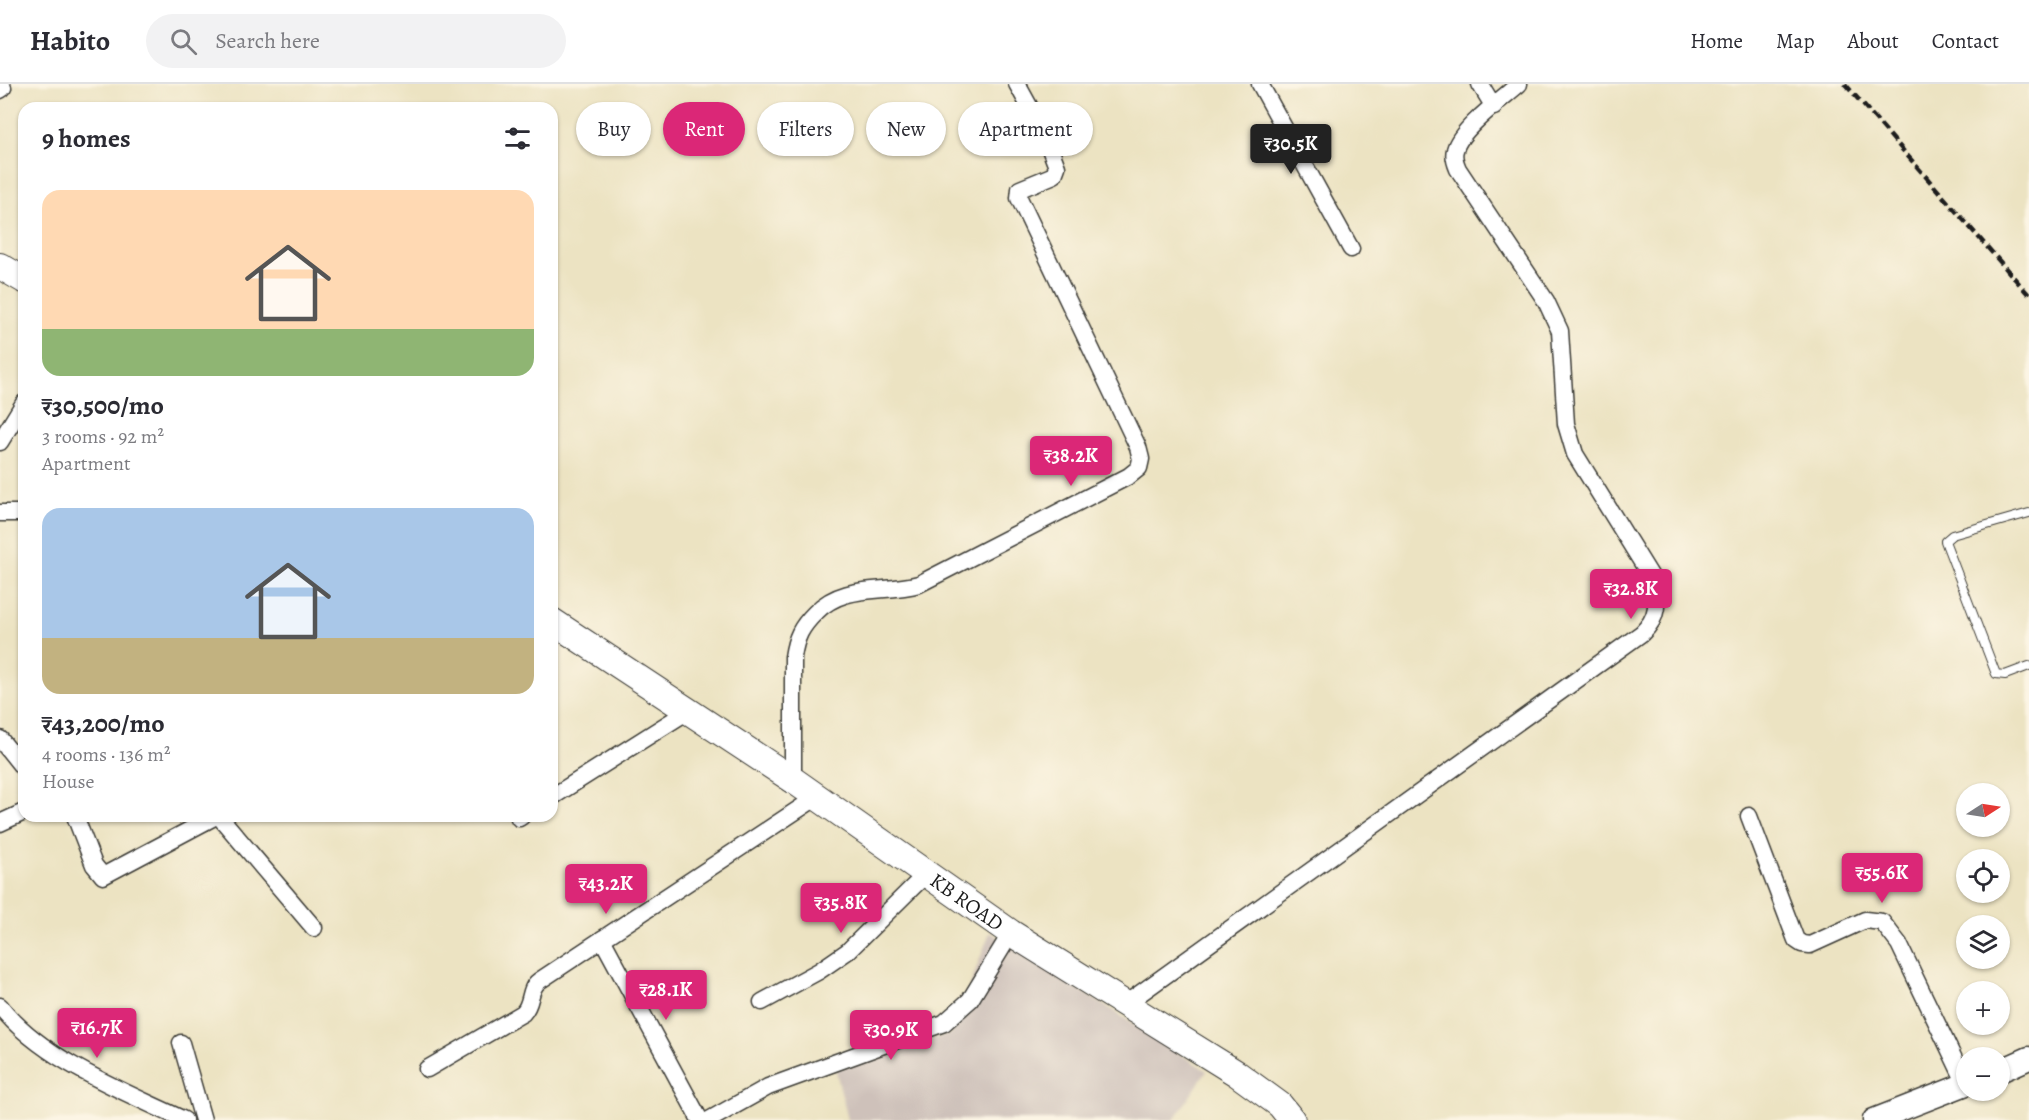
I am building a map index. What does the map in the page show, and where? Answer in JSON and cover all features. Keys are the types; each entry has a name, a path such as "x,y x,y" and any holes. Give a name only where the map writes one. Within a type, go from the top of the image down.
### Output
{"main road":[{"path":"0,266 18,276"},
{"name":"KB ROAD","path":"558,625 793,780 925,875 1011,933 1256,1087 1280,1105 1292,1120"}],"street":[{"path":"793,780 793,657 796,639 802,627 821,607 844,593 901,589 919,584 1130,476 1139,468 1141,459 1138,447 1019,198 1020,189 1054,175 1057,167 1044,133 1017,84"},
{"path":"1260,84 1352,249"},
{"path":"1480,84 1494,106"},
{"path":"1124,1005 1651,625 1656,613 1657,599 1649,571 1575,454 1570,440 1566,424 1563,345 1554,316 1458,169 1454,158 1455,148 1461,139 1519,84"},
{"path":"0,441 18,412"},
{"path":"0,513 18,513"},
{"path":"558,793 688,711"},
{"path":"0,740 18,762"},
{"path":"427,1069 523,1013 530,1002 534,984 817,797"},
{"path":"0,824 18,816"},
{"path":"1749,816 1796,940 1810,945 1865,920 1882,922 1899,944 1956,1063"},
{"path":"77,822 94,865 103,876 206,822"},
{"path":"223,822 314,928"},
{"path":"762,1002 819,971 848,951 925,875"},
{"path":"709,1120 768,1087 944,1023 970,1000 1011,933"},
{"path":"602,939 700,1120"},
{"path":"0,1006 20,1028 86,1072 184,1120"},
{"path":"181,1043 203,1120"},
{"path":"2010,1067 2029,1058"},
{"path":"1874,1120 1956,1088"}],"lane":[{"path":"2029,513 1952,535 1947,537 1945,545 1996,674 2005,675 2029,666"}],"shaded area":[{"path":"990,932 1207,1071 1174,1120 848,1120 835,1067 952,1033"}],"railway":[{"path":"1845,84 2029,295"}]}
